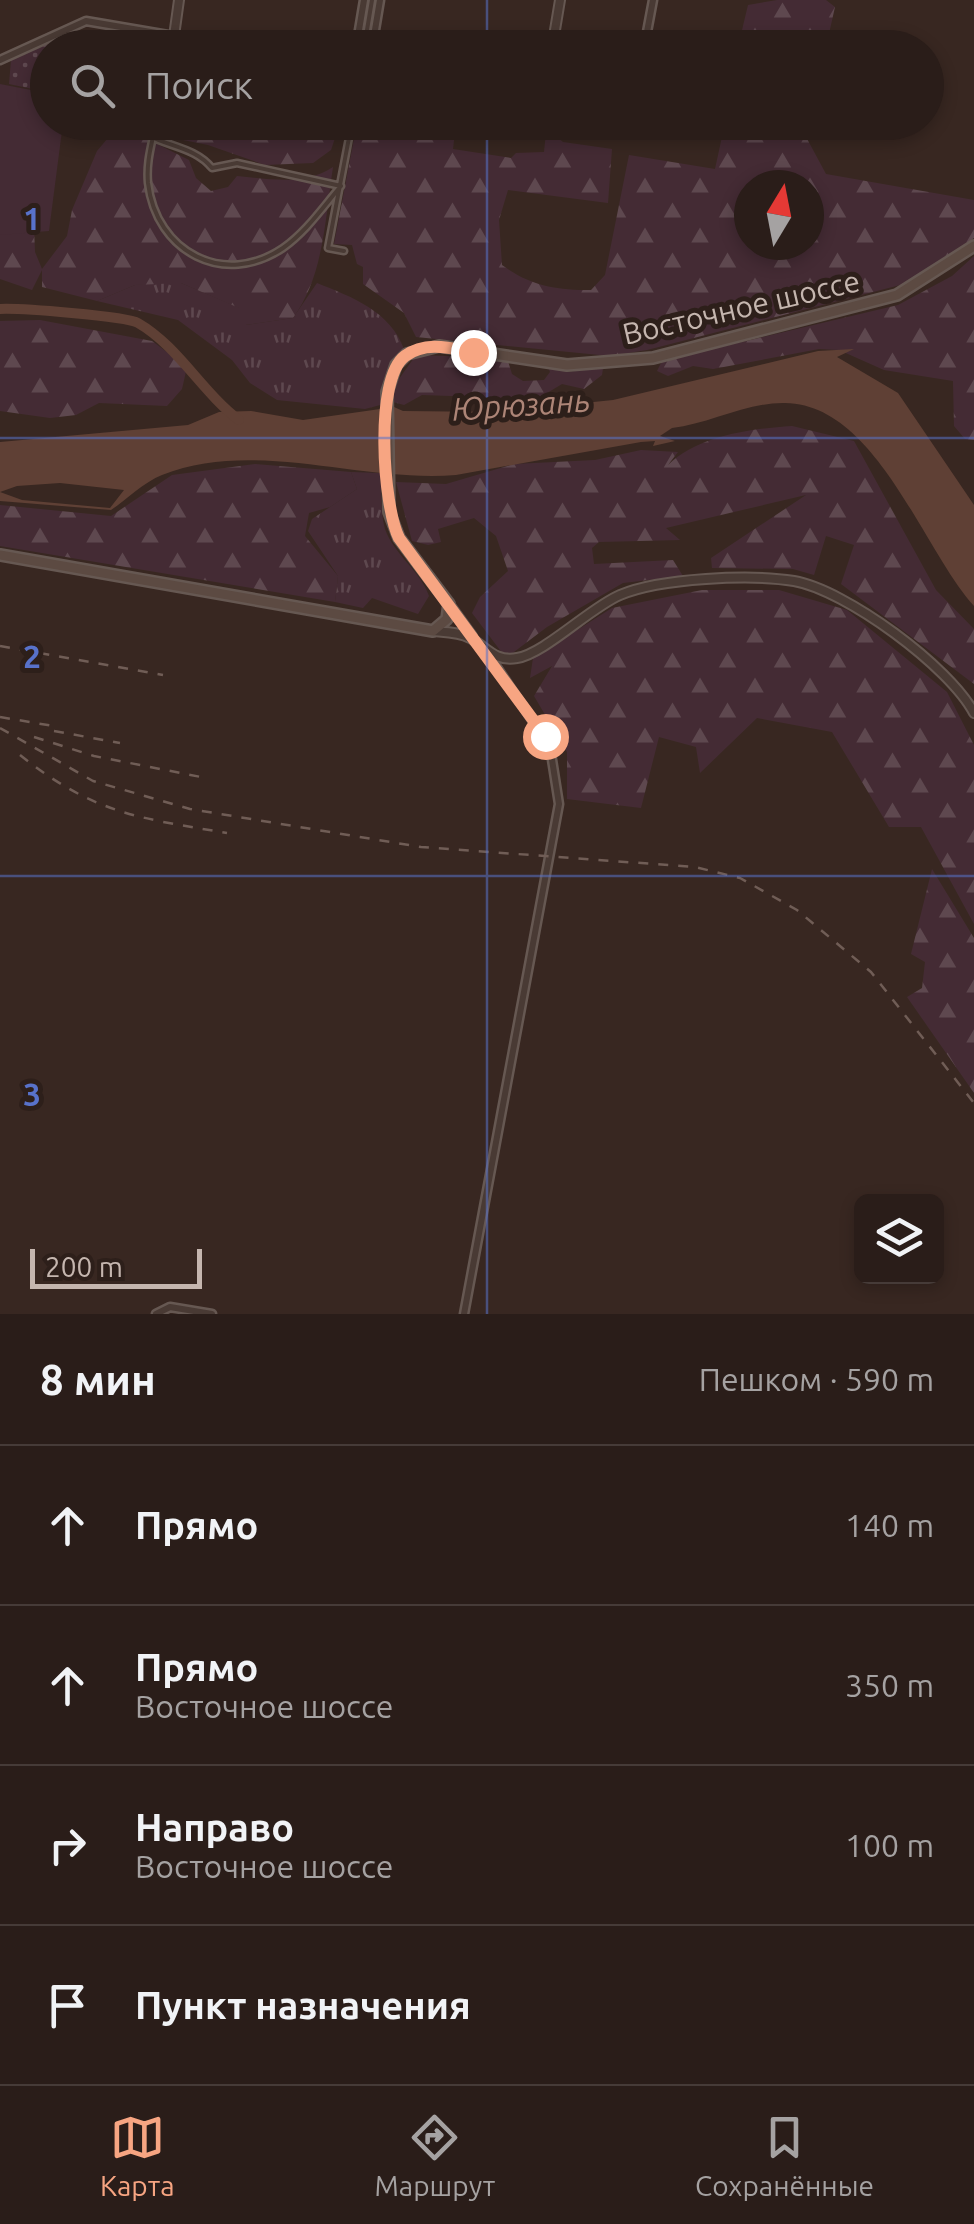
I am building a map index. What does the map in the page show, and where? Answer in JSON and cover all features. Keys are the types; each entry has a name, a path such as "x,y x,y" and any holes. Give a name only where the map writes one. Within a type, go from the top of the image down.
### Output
{"main road":[{"name":"Восточное шоссе","path":"449,604 399,538 387,492 387,392 396,365 424,347 567,365 654,358 897,295 974,246"},
{"path":"0,556 433,630 447,619 449,604"}],"street":[{"path":"175,30 180,0"},
{"path":"359,30 364,0"},
{"path":"367,30 372,0"},
{"path":"375,30 380,0"},
{"path":"555,30 560,0"},
{"path":"647,30 652,0"},
{"path":"66,30 86,21 139,30"},
{"path":"0,60 30,46"},
{"path":"153,140 201,154 212,168 237,164 341,186 280,250 237,266 210,264 173,242 158,221 148,186 147,157 153,140"},
{"path":"344,252 328,248 349,140"},
{"path":"488,654 519,658 620,595 662,585 795,581 839,597 890,632 962,690 974,713"},
{"name":"Восточное шоссе","path":"449,604 488,654"},
{"path":"433,630 475,640"},
{"path":"464,1314 559,804 550,747 488,654"},
{"path":"156,1314 170,1307 212,1314"}],"green space":[{"path":"777,0 826,0 835,7 830,30 742,30 748,5"},
{"path":"30,52 30,88 9,84 11,60"},
{"path":"0,84 30,90 30,140 61,140 49,231 0,235"},
{"path":"106,140 149,140 189,160 196,178 211,191 228,187 237,176 299,179 333,167 317,265 293,318 245,325 239,308 181,283 135,285 97,301 42,287 42,270 32,290 0,279 0,232 34,227 35,252 42,269 67,236 72,210 97,151"},
{"path":"183,140 334,140 331,150 313,163 265,165"},
{"path":"354,140 454,140 453,149 511,158 516,153 544,152 545,140 612,149 608,203 508,190 499,220 502,265 534,282 566,289 591,290 605,275 629,155 715,169 721,140 808,140 824,170 734,170 734,260 824,260 824,170 826,174 974,200 974,238 908,283 610,356 416,337 404,313 363,284 363,267 357,264 352,245 334,244"},
{"path":"974,256 974,440 965,439 954,426 953,381 884,370 839,350 819,349 713,369 693,366 668,376 657,371 662,361 898,305 952,276"},
{"path":"181,283 240,308 246,325 293,318 317,283 356,300 380,315 404,349 384,404 365,409 277,400 250,383 232,360 178,320 97,301 135,285"},
{"path":"40,320 152,341 187,367 182,389 167,406 99,403 76,415 50,418 0,411 0,321"},
{"path":"416,355 507,358 512,374 523,381 544,380 550,372 547,364 558,364 566,372 603,368 602,375 584,389 562,384 537,399 422,395 404,405 393,402 394,386"},
{"path":"792,426 854,441 936,590 974,629 974,684 841,584 854,545 826,536 814,575 793,569 712,568 711,558 806,495 666,528 680,540 599,542 592,548 594,564 673,560 683,576 623,583 547,627 506,658 472,613 480,597 508,571 496,536 474,518 438,529 441,542 428,545 412,541 396,482 446,484 514,464 595,460 641,450 678,452 668,465 710,440"},
{"path":"255,464 351,472 357,489 330,507 309,513 305,536 338,576 335,602 0,546 0,505 111,516 172,475"},
{"path":"351,472 380,473 385,529 429,596 418,614 372,598 363,608 335,602 338,576 308,531 312,519 357,489"},
{"path":"702,590 779,590 847,610 947,692 974,745 974,924 921,827 889,827 832,732 757,718 700,773 696,747 659,737 641,808 567,799 567,752 534,696 552,666 530,678 533,658 612,608"},
{"path":"932,869 974,938 974,1093 907,997 922,988 925,962 911,954"}],"shaded area":[{"path":"854,349 837,357 898,393 974,505 974,606 871,453 846,427 817,410 785,403 757,406 672,428 660,436 675,441 653,446 655,441 641,442 456,475 420,476 234,461 197,465 162,475 111,510 0,501 0,492 0,442 188,425 219,412 251,411 303,420 394,407 403,411 495,412 613,400 818,351","holes":["60,483 124,490 110,508 22,500 0,492 17,486"]}],"waterway":[{"path":"0,309 94,315 138,323 165,344 239,420"}],"railway":[{"path":"0,646 163,675"},
{"path":"0,717 59,727"},
{"path":"0,728 93,781 190,809 421,847 695,867 740,878 797,910 871,972 974,1103"},
{"path":"54,731 120,743"},
{"path":"34,737 94,756 201,777"},
{"path":"20,755 70,790 117,810 227,833"}],"route":[{"path":"473,352 424,347 407,354 396,365 387,392 389,512 399,538 545,736"}],"water label":[{"name":"Юрюзань","path":"521,404"}]}
